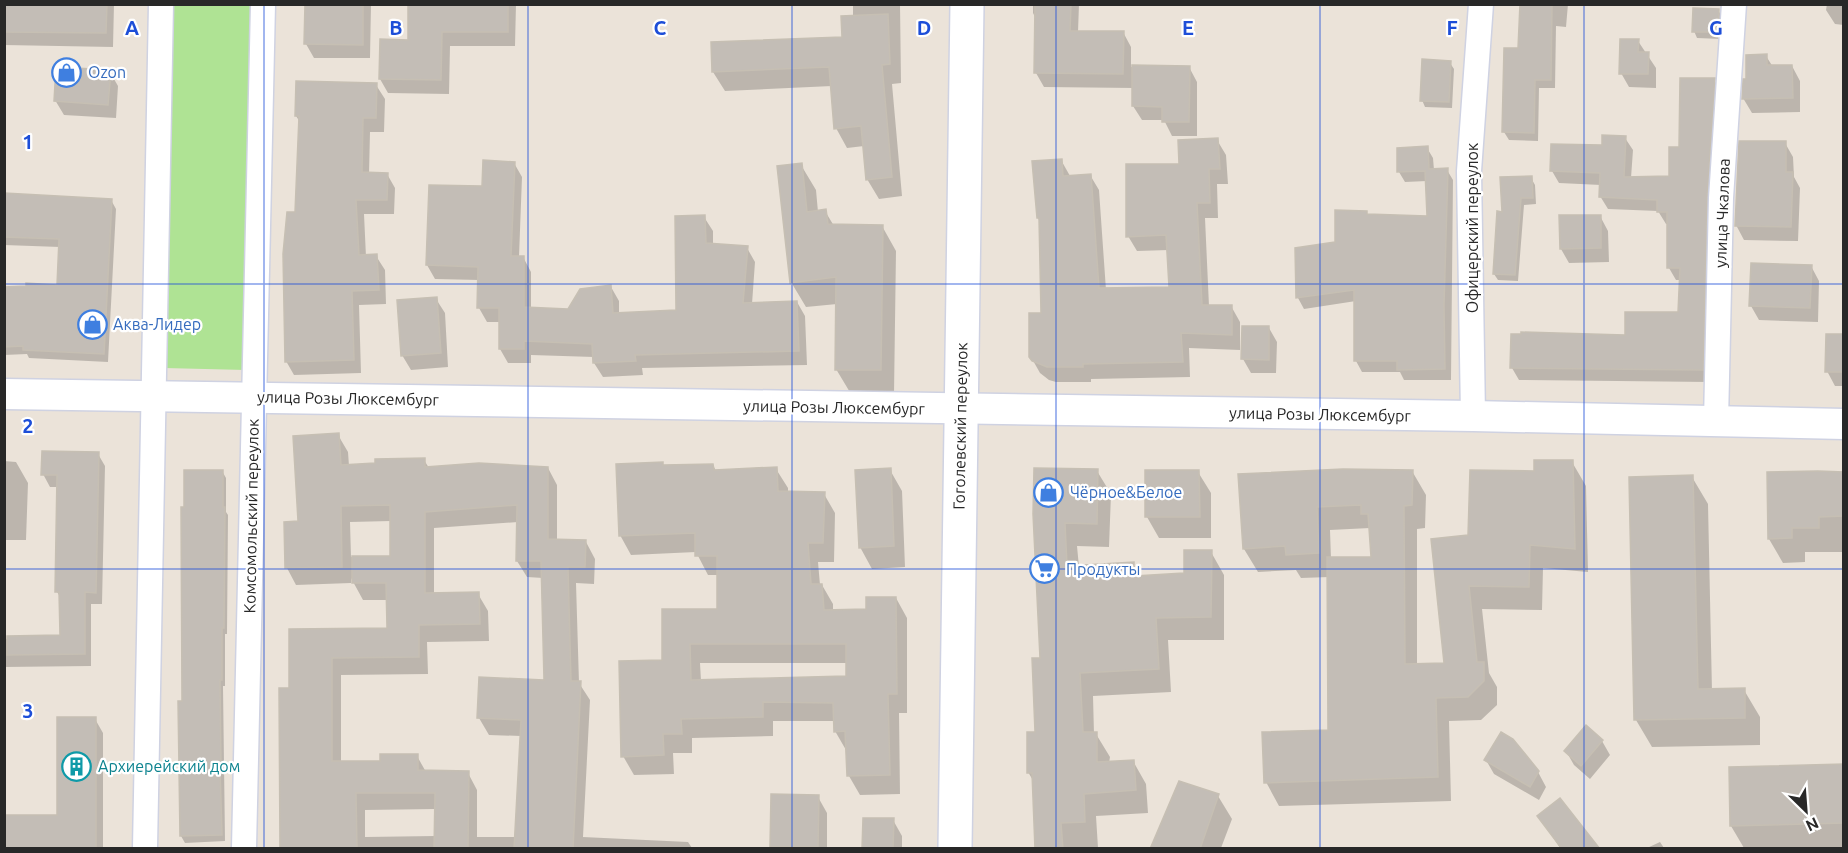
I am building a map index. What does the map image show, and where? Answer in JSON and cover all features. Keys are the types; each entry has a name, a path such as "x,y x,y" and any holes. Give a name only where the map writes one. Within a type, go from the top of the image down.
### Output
{"main road":[{"name":"Гоголевский переулок","path":"955,849 967,4"}],"street":[{"path":"146,849 161,4"},
{"name":"Комсомольский переулок","path":"244,849 263,4"},
{"name":"Офицерский переулок","path":"1473,416 1469,171 1482,4"},
{"name":"улица Чкалова","path":"1716,422 1721,198 1734,4"},
{"name":"улица Розы Люксембург","path":"4,394 254,396 1844,424"}],"green space":[{"path":"171,5 253,5 246,370 164,368"}],"building":[{"path":"4,4 107,4 106,33 4,32"},
{"path":"305,4 363,4 363,45 304,44"},
{"path":"408,4 508,4 508,32 442,32 441,80 379,79 380,39 408,40"},
{"path":"1035,4 1071,4 1070,31 1124,31 1123,74 1034,73"},
{"path":"1520,4 1552,4 1551,80 1535,80 1534,133 1502,132 1504,48 1518,48"},
{"path":"1693,8 1719,9 1718,32 1692,32"},
{"path":"888,14 890,64 882,65 892,177 866,180 861,126 834,129 829,67 712,72 711,42 842,37 841,16"},
{"path":"1620,39 1639,39 1638,52 1649,52 1648,74 1619,74"},
{"path":"1767,54 1767,65 1792,65 1793,98 1742,99 1743,79 1746,79 1746,55"},
{"path":"1422,59 1451,61 1449,102 1420,101"},
{"path":"1132,65 1190,66 1189,122 1162,122 1162,107 1132,106"},
{"path":"56,67 111,70 108,105 54,101"},
{"path":"1680,78 1715,78 1707,197 1703,370 1510,368 1511,334 1521,334 1521,332 1625,335 1625,312 1678,312 1680,268 1667,268 1667,212 1657,212 1657,200 1599,197 1600,173 1550,171 1551,144 1602,145 1602,135 1626,136 1624,177 1669,176 1669,147 1679,147"},
{"path":"296,81 377,83 376,118 363,118 362,172 388,173 387,200 356,200 359,255 377,254 379,290 352,291 354,360 285,362 283,254 287,212 295,212 299,116 295,116"},
{"path":"1218,138 1220,169 1209,169 1210,203 1197,203 1202,305 1232,305 1232,335 1181,333 1183,362 1047,367 1032,361 1029,357 1029,313 1041,313 1039,218 1037,218 1032,161 1062,159 1063,176 1091,174 1099,288 1169,287 1166,235 1126,237 1126,164 1179,164 1178,140"},
{"path":"1739,141 1786,141 1786,172 1793,172 1791,227 1735,226"},
{"path":"1428,146 1429,169 1448,168 1444,305 1445,369 1397,370 1397,361 1354,361 1354,290 1296,298 1295,248 1335,242 1335,210 1367,211 1367,214 1427,216 1425,171 1397,172 1397,148"},
{"path":"483,160 515,162 511,256 524,256 524,307 568,309 580,289 611,285 613,313 676,310 675,216 705,215 706,243 748,246 743,303 797,301 799,351 635,355 636,361 593,363 592,344 524,341 524,349 499,349 499,308 477,308 478,267 426,265 429,185 482,186"},
{"path":"802,163 807,212 826,209 828,224 883,225 881,370 835,370 836,277 790,283 777,166"},
{"path":"1532,176 1533,198 1521,198 1515,275 1493,274 1497,211 1502,212 1500,177"},
{"path":"4,193 112,199 104,354 23,350 23,346 4,347 4,287 26,286 26,283 57,285 59,239 4,237"},
{"path":"1559,215 1601,215 1601,248 1560,249"},
{"path":"1751,263 1812,265 1810,308 1749,306"},
{"path":"437,297 441,353 401,356 397,300"},
{"path":"1242,326 1269,326 1269,360 1241,359"},
{"path":"1826,334 1844,334 1844,372 1825,372"},
{"path":"339,433 341,465 375,463 375,459 425,458 425,467 479,463 548,467 548,539 586,540 585,567 568,567 571,681 581,681 573,849 514,849 521,720 477,718 479,677 544,680 541,561 516,561 517,505 425,512 425,593 479,592 480,624 419,625 419,657 332,658 332,761 380,761 380,754 418,754 418,770 469,771 468,849 434,849 435,793 356,793 357,849 280,849 279,688 289,688 289,629 387,628 386,583 352,583 352,556 390,556 390,505 341,506 342,567 285,568 284,522 298,521 293,436"},
{"path":"42,451 99,452 96,593 85,592 85,654 7,655 7,636 60,635 59,592 55,592 57,475 41,475"},
{"path":"1534,460 1573,460 1575,549 1530,545 1529,587 1469,586 1477,662 1484,662 1484,681 1468,697 1436,698 1438,777 1264,783 1262,732 1328,730 1327,557 1371,557 1368,514 1361,514 1361,505 1317,507 1319,553 1286,555 1285,546 1243,549 1238,474 1343,469 1413,470 1412,505 1404,506 1405,664 1444,663 1431,539 1468,535 1470,470 1534,471"},
{"path":"663,462 663,465 713,464 714,470 777,467 778,491 825,492 823,543 808,543 811,584 822,584 824,610 866,609 866,597 896,597 897,694 888,694 890,775 847,776 845,731 834,732 833,703 763,702 763,717 681,719 682,734 663,734 664,755 621,757 619,661 662,660 662,609 717,609 717,556 695,556 695,533 619,536 616,464","holes":["690,644 846,644 846,676 691,680"]},
{"path":"891,468 894,546 859,548 855,470"},
{"path":"1034,468 1098,469 1097,524 1065,523 1067,566 1134,562 1134,576 1184,573 1184,550 1212,550 1211,617 1156,618 1159,669 1080,673 1083,732 1097,732 1097,762 1134,760 1136,790 1084,794 1085,822 1061,823 1063,849 1035,849 1032,773 1027,773 1027,732 1035,732 1032,658 1040,658 1033,514"},
{"path":"184,470 223,470 224,628 222,628 222,680 220,680 222,835 180,836 178,701 182,701 181,507 184,507"},
{"path":"1145,470 1199,470 1200,517 1145,517"},
{"path":"1767,472 1844,472 1844,516 1819,517 1819,528 1792,528 1792,538 1768,539"},
{"path":"1693,475 1698,689 1745,688 1745,718 1634,720 1629,477"},
{"name":"Архиерейский дом","path":"57,717 96,717 96,849 4,849 4,815 57,815"},
{"path":"1586,725 1603,740 1581,766 1564,751"},
{"path":"1501,732 1513,739 1539,771 1530,787 1484,760"},
{"path":"1844,764 1844,823 1730,826 1729,767"},
{"path":"1179,781 1219,794 1200,849 1150,849"},
{"path":"771,794 819,795 818,847 770,847"},
{"path":"1560,798 1600,849 1562,849 1537,816"},
{"path":"863,818 894,818 893,849 862,849"}],"place":[{"name":"Ozon","path":"67,72"},
{"name":"Аква-Лидер","path":"92,324"},
{"name":"Чёрное&Белое","path":"1049,492"},
{"name":"Продукты","path":"1045,569"},
{"name":"Архиерейский дом","path":"77,766"}]}
